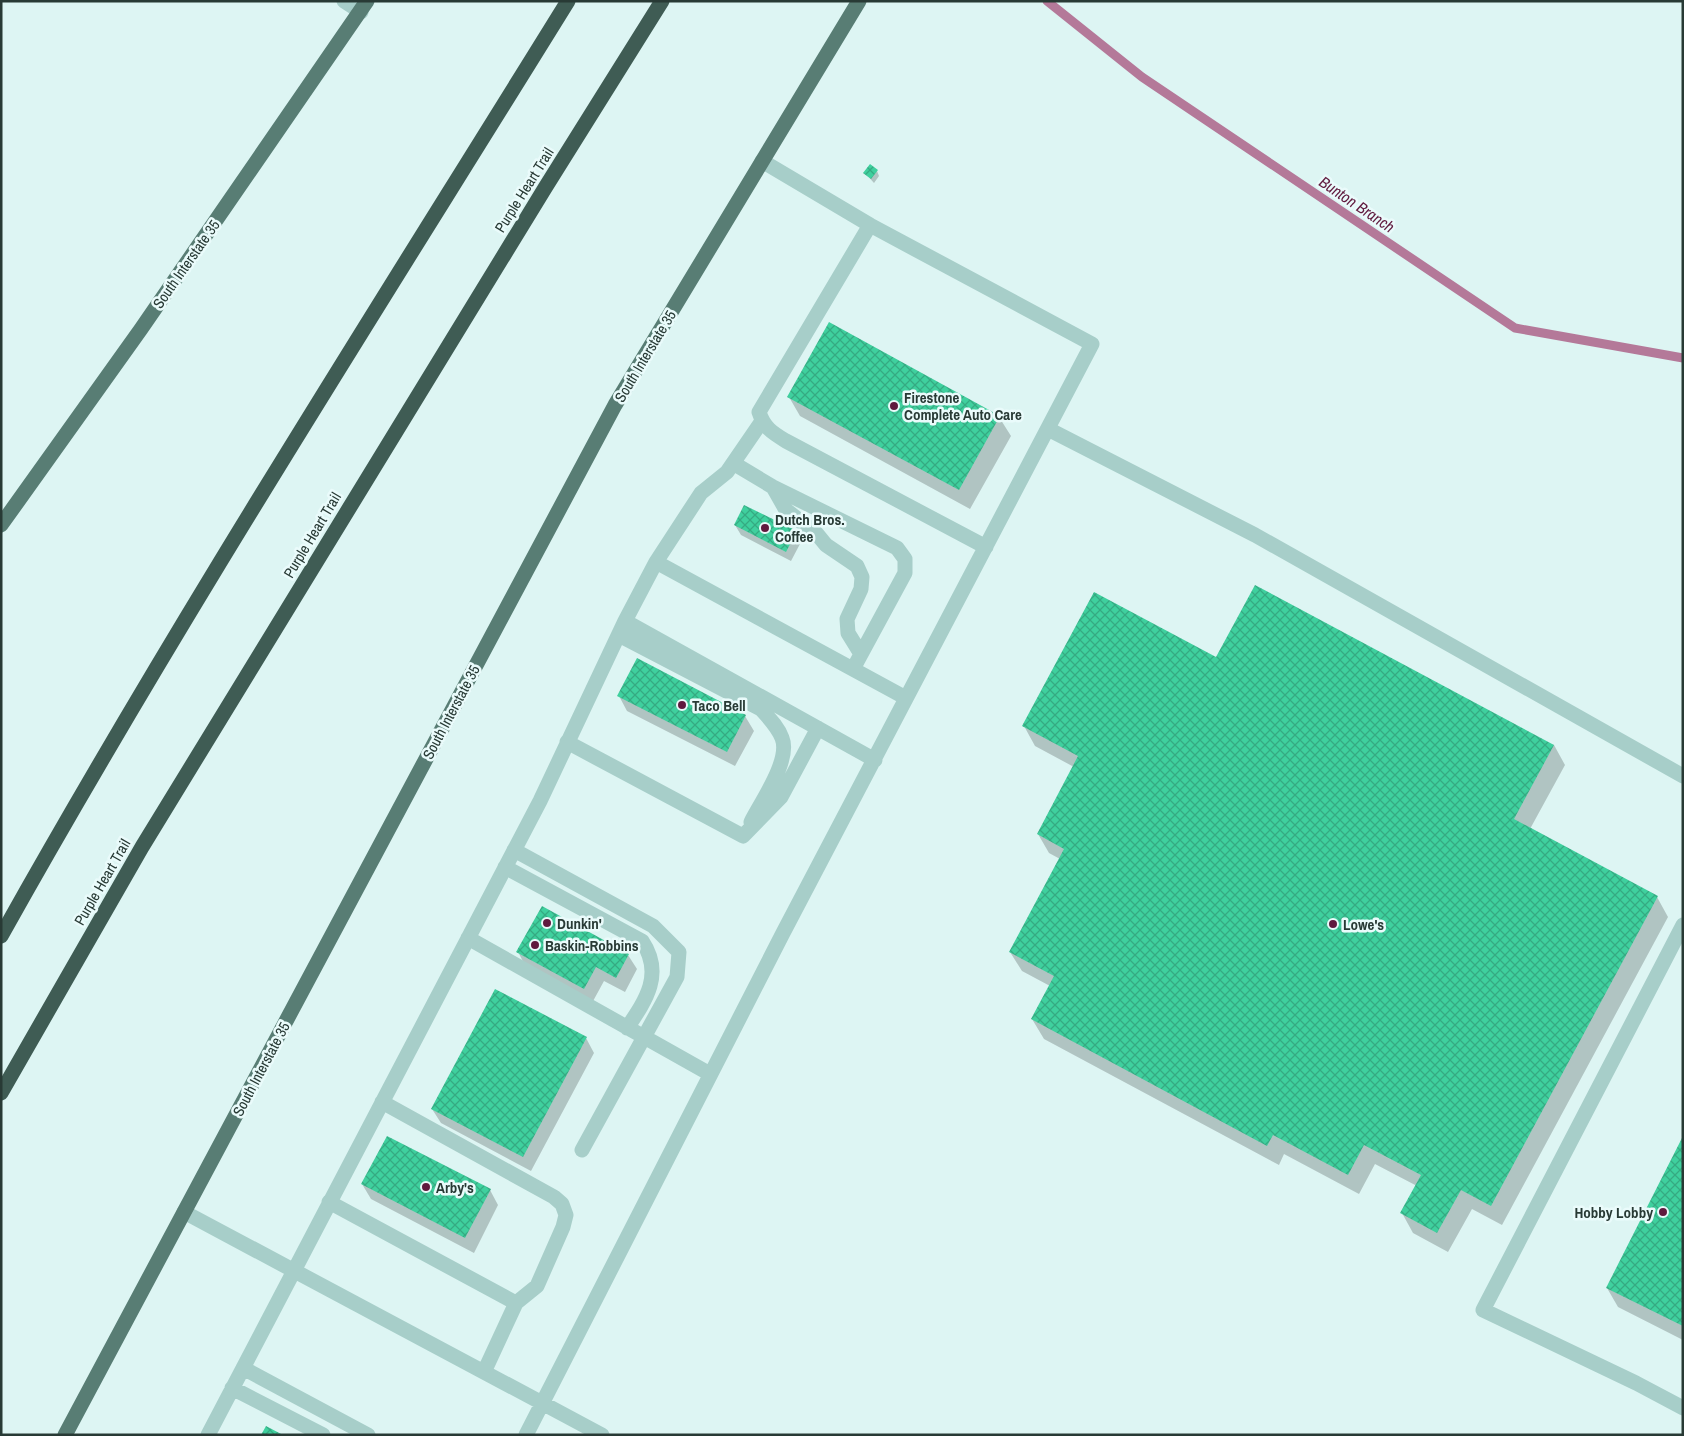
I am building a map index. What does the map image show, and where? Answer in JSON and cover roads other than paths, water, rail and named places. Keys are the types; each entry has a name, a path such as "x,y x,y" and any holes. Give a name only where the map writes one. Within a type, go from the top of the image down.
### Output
{"highway":[{"path":"1,936 50,849 252,510 568,1"},
{"name":"Purple Heart Trail","path":"1,1093 147,839 534,205 662,1"}],"main road":[{"name":"South Interstate 35","path":"65,1435 616,405 859,1"},
{"name":"South Interstate 35","path":"1,525 141,329 364,6"}],"street":[{"path":"344,1 364,6"},
{"path":"526,1435 710,1074 1092,344 870,225 762,161"},
{"path":"870,225 759,412 762,421 768,430 786,441 986,547"},
{"path":"208,1435 514,850 656,562 701,493 727,472 762,421"},
{"path":"1048,429 1255,536 1683,776"},
{"path":"733,463 773,487 897,548 905,559 905,573 853,669"},
{"path":"773,487 786,510 817,534 826,544 857,566 862,577 861,589 847,619 848,633 861,654"},
{"path":"656,562 906,698"},
{"path":"622,628 818,728 875,760"},
{"path":"622,628 761,710 772,720 783,740 784,759 743,836"},
{"path":"743,836 781,797 818,728"},
{"path":"567,742 743,836"},
{"path":"514,850 653,926 679,952 676,977 582,1150"},
{"path":"505,867 642,941 648,950 653,968 652,983 641,1008 627,1028"},
{"path":"1683,926 1483,1310 1636,1383 1683,1408"},
{"path":"468,938 710,1074"},
{"path":"382,1102 554,1197 562,1204 566,1215 563,1227 537,1286 516,1303 484,1372"},
{"path":"329,1202 516,1303"},
{"path":"184,1212 602,1435"},
{"path":"243,1368 368,1435"},
{"path":"232,1388 323,1435"}],"waterway":[{"name":"Bunton Branch","path":"1047,1 1142,77 1515,328 1683,358"}],"place":[{"name":"Firestone Complete Auto Care","path":"894,406"},
{"name":"Dutch Bros. Coffee","path":"765,528"},
{"name":"Taco Bell","path":"682,705"},
{"name":"Dunkin'","path":"547,923"},
{"name":"Lowe's","path":"1333,924"},
{"name":"Baskin-Robbins","path":"535,945"},
{"name":"Arby's","path":"426,1187"},
{"name":"Hobby Lobby","path":"1663,1212"}]}
